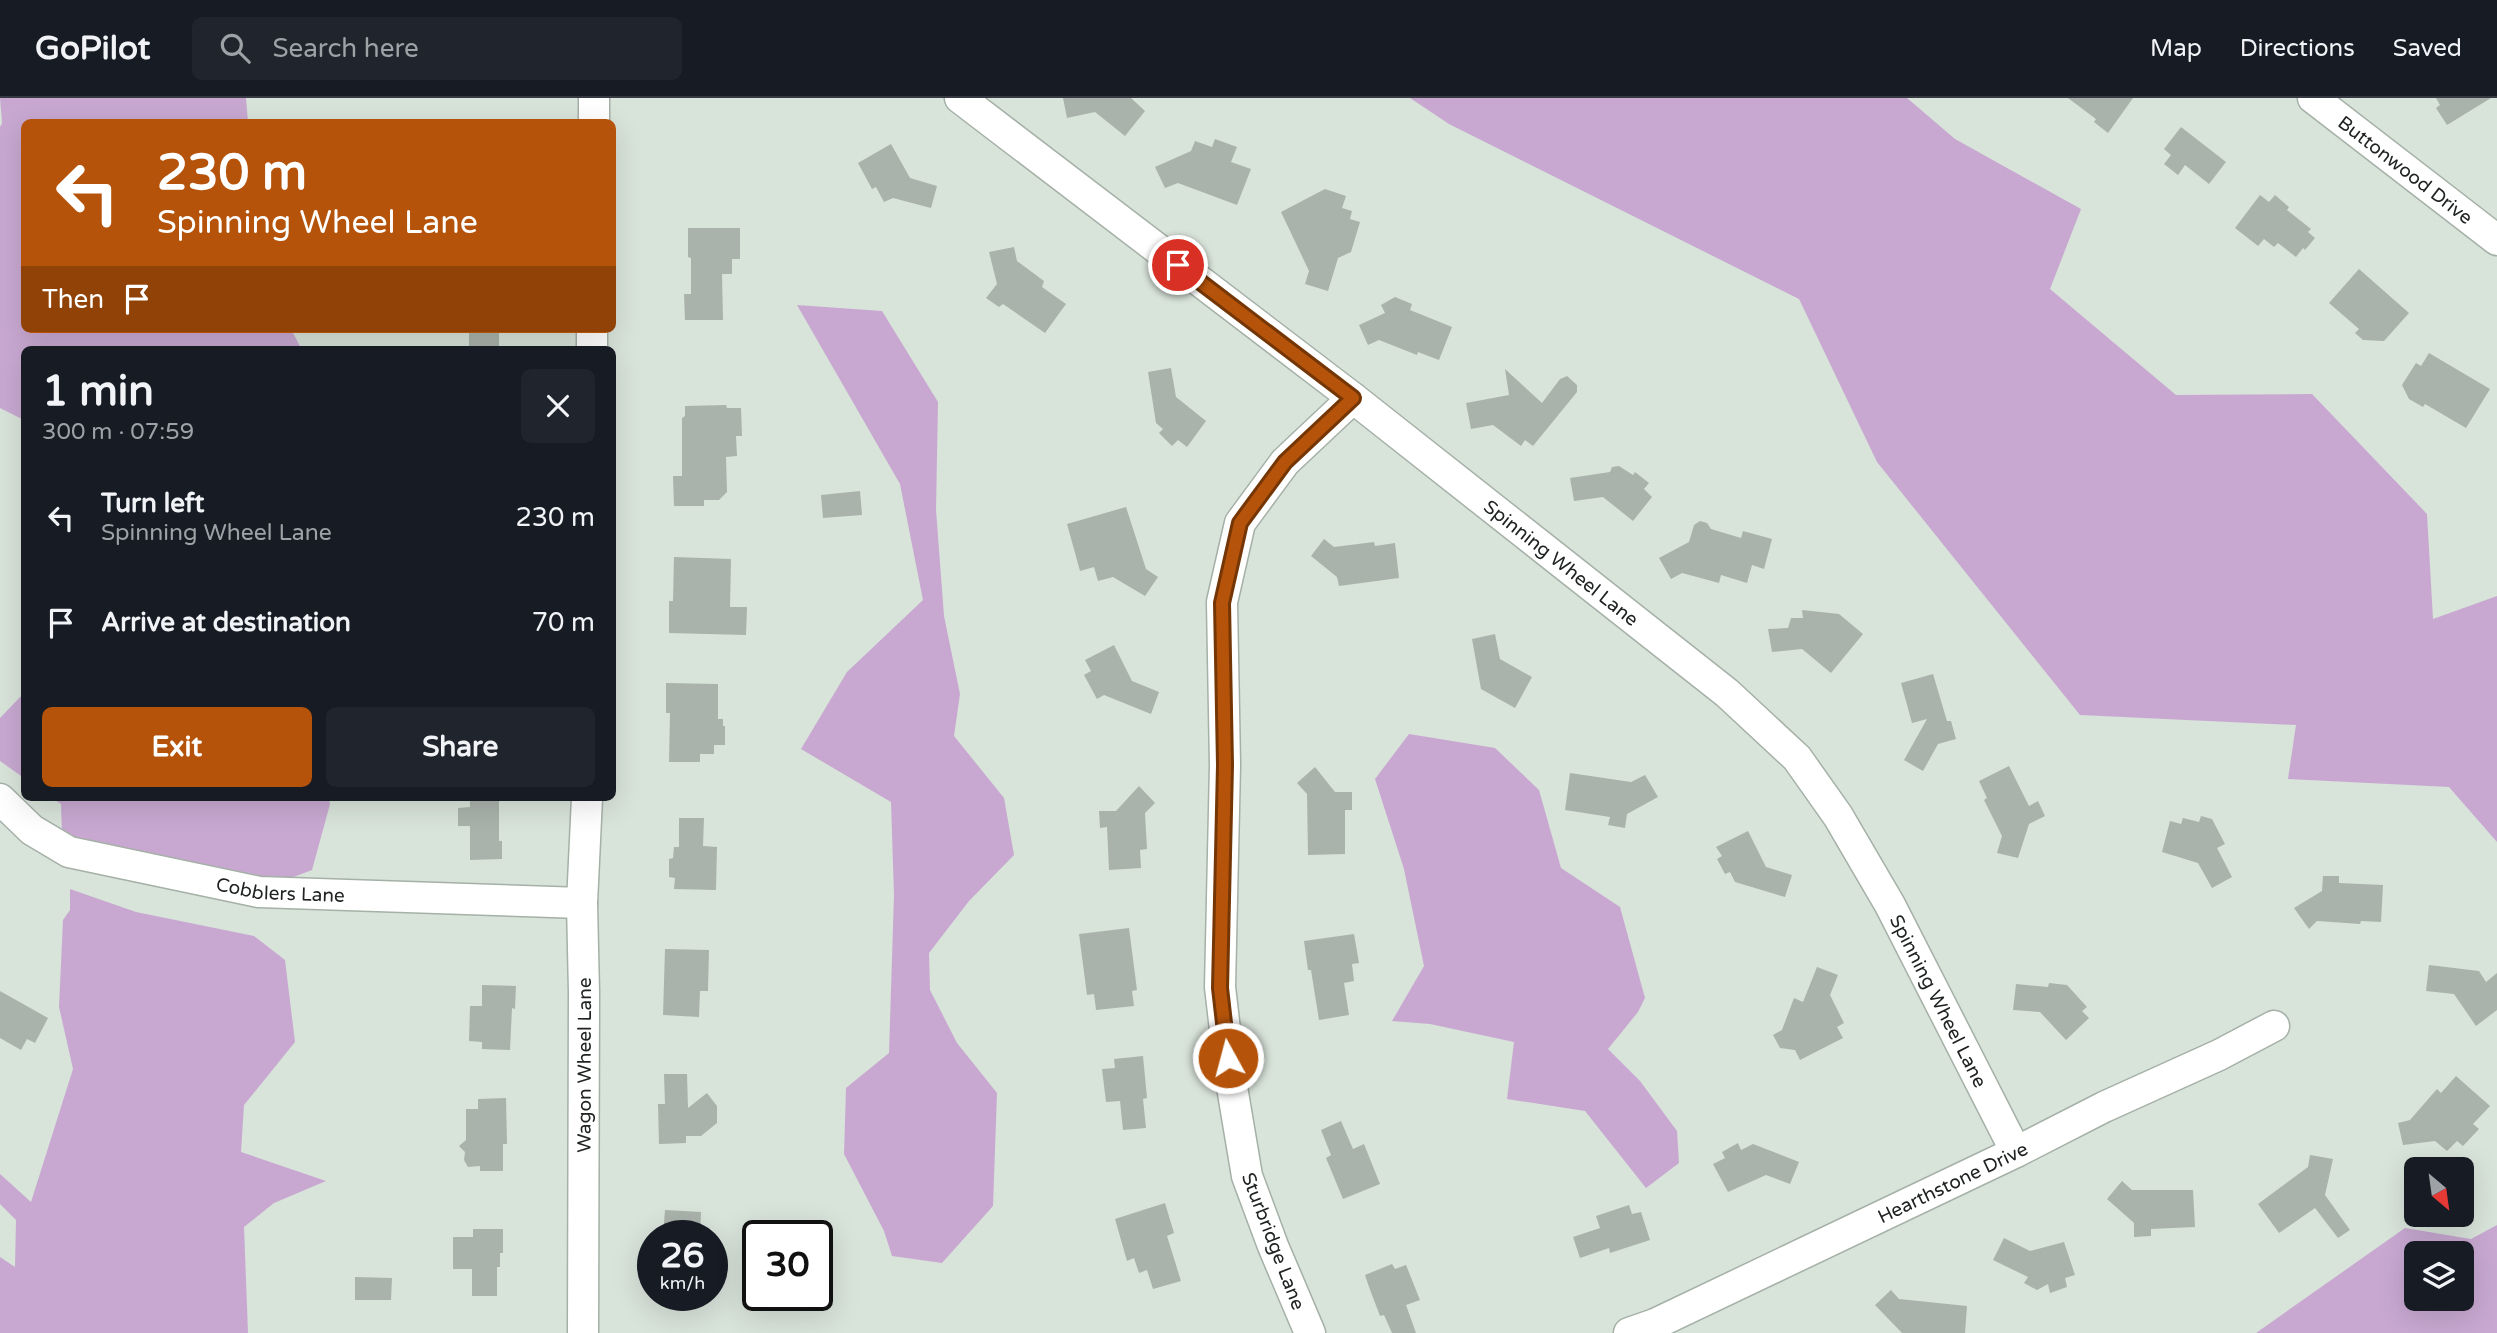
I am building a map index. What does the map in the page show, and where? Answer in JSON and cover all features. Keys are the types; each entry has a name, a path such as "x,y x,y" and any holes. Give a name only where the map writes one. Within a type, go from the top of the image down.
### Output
{"street":[{"path":"594,98 594,119"},
{"name":"Spinning Wheel Lane","path":"960,98 1353,398 1727,693 1797,758 1838,816 1890,905 2017,1152"},
{"name":"Buttonwood Drive","path":"2313,98 2497,240"},
{"name":"Sturbridge Lane","path":"1310,1333 1247,1176 1231,1081 1220,988 1225,765 1222,603 1240,523 1285,462 1353,398"},
{"name":"Cobblers Lane","path":"0,799 32,830 69,852 259,892 582,903"},
{"name":"Wagon Wheel Lane","path":"583,1333 582,903 587,801"},
{"name":"Hearthstone Drive","path":"1629,1333 1655,1324 2017,1152 2274,1026"}],"shaded area":[{"path":"0,98 246,98 248,119 21,119 21,333 293,333 300,346 21,346 21,418 0,408"},
{"path":"1410,98 1907,98 1955,139 2081,209 2050,289 2176,395 2312,394 2427,514 2433,619 2497,596 2497,842 2449,787 2288,779 2296,725 2080,715 1877,462 1799,299 1449,124"},
{"path":"797,305 882,311 938,402 936,510 944,616 960,694 954,736 1004,798 1014,855 969,901 929,953 930,990 957,1043 997,1093 993,1206 942,1263 892,1256 884,1231 844,1154 846,1088 889,1053 894,895 891,802 801,749 847,672 923,600 900,484"},
{"path":"21,696 21,776 0,761 0,718"},
{"path":"1409,734 1495,748 1539,790 1561,868 1620,907 1645,998 1638,1012 1608,1049 1640,1081 1677,1131 1679,1163 1646,1188 1585,1111 1507,1099 1514,1042 1430,1024 1392,1021 1424,966 1404,869 1375,779"},
{"path":"56,801 330,801 330,804 312,870 280,882 247,882 212,866 210,875 62,834 61,804"},
{"path":"70,889 136,912 254,936 285,960 295,1042 244,1105 241,1152 326,1181 274,1203 244,1227 248,1333 0,1333 0,1257 15,1267 16,1220 0,1204 0,1174 31,1202 73,1069 59,1007 63,920 70,910"},
{"path":"2497,1225 2497,1333 2256,1333 2405,1228 2471,1239"}],"building":[{"path":"1063,98 1131,98 1145,111 1125,136 1095,112 1067,118"},
{"path":"2068,98 2133,98 2108,133 2094,122 2096,119"},
{"path":"2436,98 2491,98 2447,125 2436,108 2440,105"},
{"path":"2181,127 2226,162 2209,184 2185,165 2178,175 2164,164 2171,155 2164,149"},
{"path":"1215,139 1237,147 1231,162 1251,169 1237,205 1178,183 1165,188 1155,167 1191,151 1195,141 1212,147"},
{"path":"891,144 910,178 937,186 931,208 893,198 884,202 876,187 872,189 858,163"},
{"path":"1325,189 1346,196 1342,208 1352,211 1350,219 1360,222 1351,252 1338,258 1328,291 1305,284 1309,271 1281,212"},
{"path":"2260,195 2269,202 2275,195 2289,207 2287,210 2311,229 2308,232 2315,238 2296,257 2278,243 2274,247 2264,239 2258,246 2235,228"},
{"path":"688,228 740,228 740,259 732,259 732,274 722,274 723,320 685,320 684,294 691,294"},
{"path":"1014,247 1017,261 1044,281 1042,287 1066,304 1045,333 1003,304 999,307 986,298 997,284 989,252"},
{"path":"2359,269 2409,313 2384,341 2363,340 2355,333 2359,329 2329,303"},
{"path":"1395,297 1412,304 1410,310 1452,327 1439,360 1418,352 1417,355 1379,340 1368,345 1359,325 1385,313 1381,305"},
{"path":"469,333 499,333 499,346 469,346"},
{"path":"2429,353 2490,389 2466,428 2425,404 2423,407 2409,399 2402,385 2416,363 2421,366"},
{"path":"1171,368 1176,397 1206,421 1187,447 1178,440 1172,446 1159,433 1163,429 1156,423 1148,372"},
{"path":"1505,369 1542,403 1560,379 1567,376 1577,385 1577,392 1533,446 1525,440 1521,446 1493,425 1471,429 1466,403 1509,395"},
{"path":"726,405 727,408 741,408 742,436 736,436 737,456 726,457 727,492 719,500 704,500 704,506 674,506 673,476 682,476 682,418 685,416 685,406"},
{"path":"1619,466 1633,475 1635,472 1649,483 1644,489 1652,497 1633,521 1603,497 1574,501 1570,478 1610,472 1612,467"},
{"path":"860,491 862,515 823,518 821,495"},
{"path":"1126,507 1146,569 1158,577 1145,596 1113,577 1098,581 1094,567 1080,571 1067,524"},
{"path":"1700,521 1707,523 1711,529 1741,538 1743,531 1772,539 1764,569 1752,565 1747,583 1721,575 1719,583 1682,573 1671,579 1659,558 1689,542 1694,525"},
{"path":"1324,539 1334,547 1374,542 1375,546 1395,543 1399,578 1339,586 1337,577 1311,556"},
{"path":"674,557 731,559 730,607 747,607 746,635 669,633 669,601 673,601"},
{"path":"1802,610 1839,614 1863,634 1831,673 1802,649 1772,652 1768,629 1788,628 1791,618 1803,618"},
{"path":"1495,634 1500,659 1532,677 1515,708 1481,689 1472,639"},
{"path":"1114,645 1132,681 1159,692 1151,714 1104,695 1097,699 1084,675 1091,671 1085,660"},
{"path":"1933,674 1947,721 1951,721 1956,739 1938,744 1923,771 1904,760 1927,719 1912,723 1901,683"},
{"path":"666,683 718,684 718,719 723,719 725,726 725,745 714,745 714,754 700,754 700,762 669,762 670,713 666,713"},
{"path":"2009,766 2029,806 2038,801 2045,816 2029,824 2018,858 1997,853 2002,836 1984,800 1987,798 1979,781"},
{"path":"1315,767 1335,792 1352,792 1352,810 1345,810 1345,854 1308,855 1307,794 1297,783"},
{"path":"1570,773 1631,782 1645,775 1658,797 1627,814 1625,828 1608,825 1610,817 1565,810"},
{"path":"1139,786 1155,803 1145,813 1147,849 1140,850 1141,868 1109,870 1107,827 1100,828 1099,811 1116,811"},
{"path":"470,801 499,801 502,859 470,860 470,826 458,826 458,808 470,807"},
{"path":"2201,816 2212,819 2225,844 2217,848 2232,877 2212,888 2198,863 2162,852 2170,821 2181,824 2183,818 2199,822"},
{"path":"679,818 704,818 703,846 717,847 716,890 674,889 675,878 669,877 669,859 673,858 674,847 679,847"},
{"path":"1748,831 1766,867 1792,875 1785,897 1735,882 1730,872 1725,874 1717,859 1722,856 1716,847"},
{"path":"2323,876 2339,876 2339,883 2383,885 2381,922 2361,921 2360,924 2317,921 2309,929 2294,908 2322,891"},
{"path":"1129,928 1137,990 1132,991 1134,1006 1096,1010 1094,994 1087,995 1079,934"},
{"path":"1354,934 1359,963 1352,964 1354,981 1344,983 1349,1015 1319,1020 1304,941"},
{"path":"665,949 709,950 708,991 700,991 699,1017 663,1015"},
{"path":"2429,965 2479,971 2486,982 2497,973 2497,1010 2476,1026 2454,994 2426,991"},
{"path":"1817,967 1838,975 1830,995 1844,1023 1837,1027 1843,1038 1800,1060 1795,1050 1780,1048 1773,1035 1782,1030 1794,998 1803,1002"},
{"path":"2049,983 2067,985 2087,1007 2082,1011 2089,1018 2066,1040 2040,1012 2013,1010 2016,984 2048,987"},
{"path":"482,985 516,986 510,1050 482,1049 482,1042 469,1041 470,1006 482,1006"},
{"path":"0,991 48,1018 35,1043 27,1039 21,1050 0,1038"},
{"path":"1143,1056 1147,1098 1143,1099 1146,1128 1123,1130 1120,1101 1106,1102 1102,1069 1115,1068 1114,1059"},
{"path":"664,1074 687,1074 688,1108 707,1093 717,1106 717,1123 701,1136 686,1136 686,1143 659,1144 658,1104 665,1104"},
{"path":"2456,1076 2490,1106 2473,1124 2479,1129 2463,1146 2457,1141 2447,1151 2435,1141 2403,1145 2398,1123 2410,1120 2437,1089 2441,1093"},
{"path":"506,1098 507,1144 503,1144 503,1171 480,1171 480,1166 468,1167 464,1160 465,1152 459,1146 466,1140 466,1109 478,1109 478,1099"},
{"path":"1341,1121 1353,1149 1364,1144 1380,1184 1343,1199 1326,1158 1331,1155 1321,1130"},
{"path":"1738,1143 1741,1150 1753,1144 1799,1162 1790,1184 1766,1175 1728,1192 1713,1164 1725,1158 1722,1152"},
{"path":"2310,1155 2333,1159 2325,1195 2350,1230 2338,1238 2315,1208 2279,1233 2258,1204 2308,1167"},
{"path":"2122,1181 2132,1190 2193,1190 2195,1227 2151,1229 2151,1236 2134,1237 2134,1223 2107,1199"},
{"path":"1165,1203 1174,1233 1167,1236 1181,1281 1153,1289 1147,1270 1139,1273 1134,1258 1127,1261 1115,1219"},
{"path":"1629,1205 1632,1214 1641,1212 1650,1240 1610,1253 1609,1248 1580,1258 1573,1237 1600,1228 1596,1216"},
{"path":"665,1210 701,1212 701,1220 664,1220"},
{"path":"473,1229 503,1229 503,1253 500,1253 500,1267 497,1267 497,1296 472,1296 472,1269 453,1269 453,1237 473,1237"},
{"path":"2004,1238 2030,1251 2064,1242 2075,1275 2065,1278 2067,1287 2050,1293 2048,1284 2037,1290 2024,1283 2028,1277 1993,1260"},
{"path":"1392,1264 1395,1269 1406,1265 1420,1300 1406,1305 1416,1333 1392,1333 1384,1315 1380,1316 1369,1287 1365,1275"},
{"path":"355,1277 392,1278 391,1300 355,1300"},
{"path":"1891,1290 1899,1299 1967,1306 1965,1333 1902,1333 1875,1305"}],"route":[{"path":"1178,265 1353,398 1285,462 1240,523 1222,603 1225,765 1220,988 1228,1058"}]}
